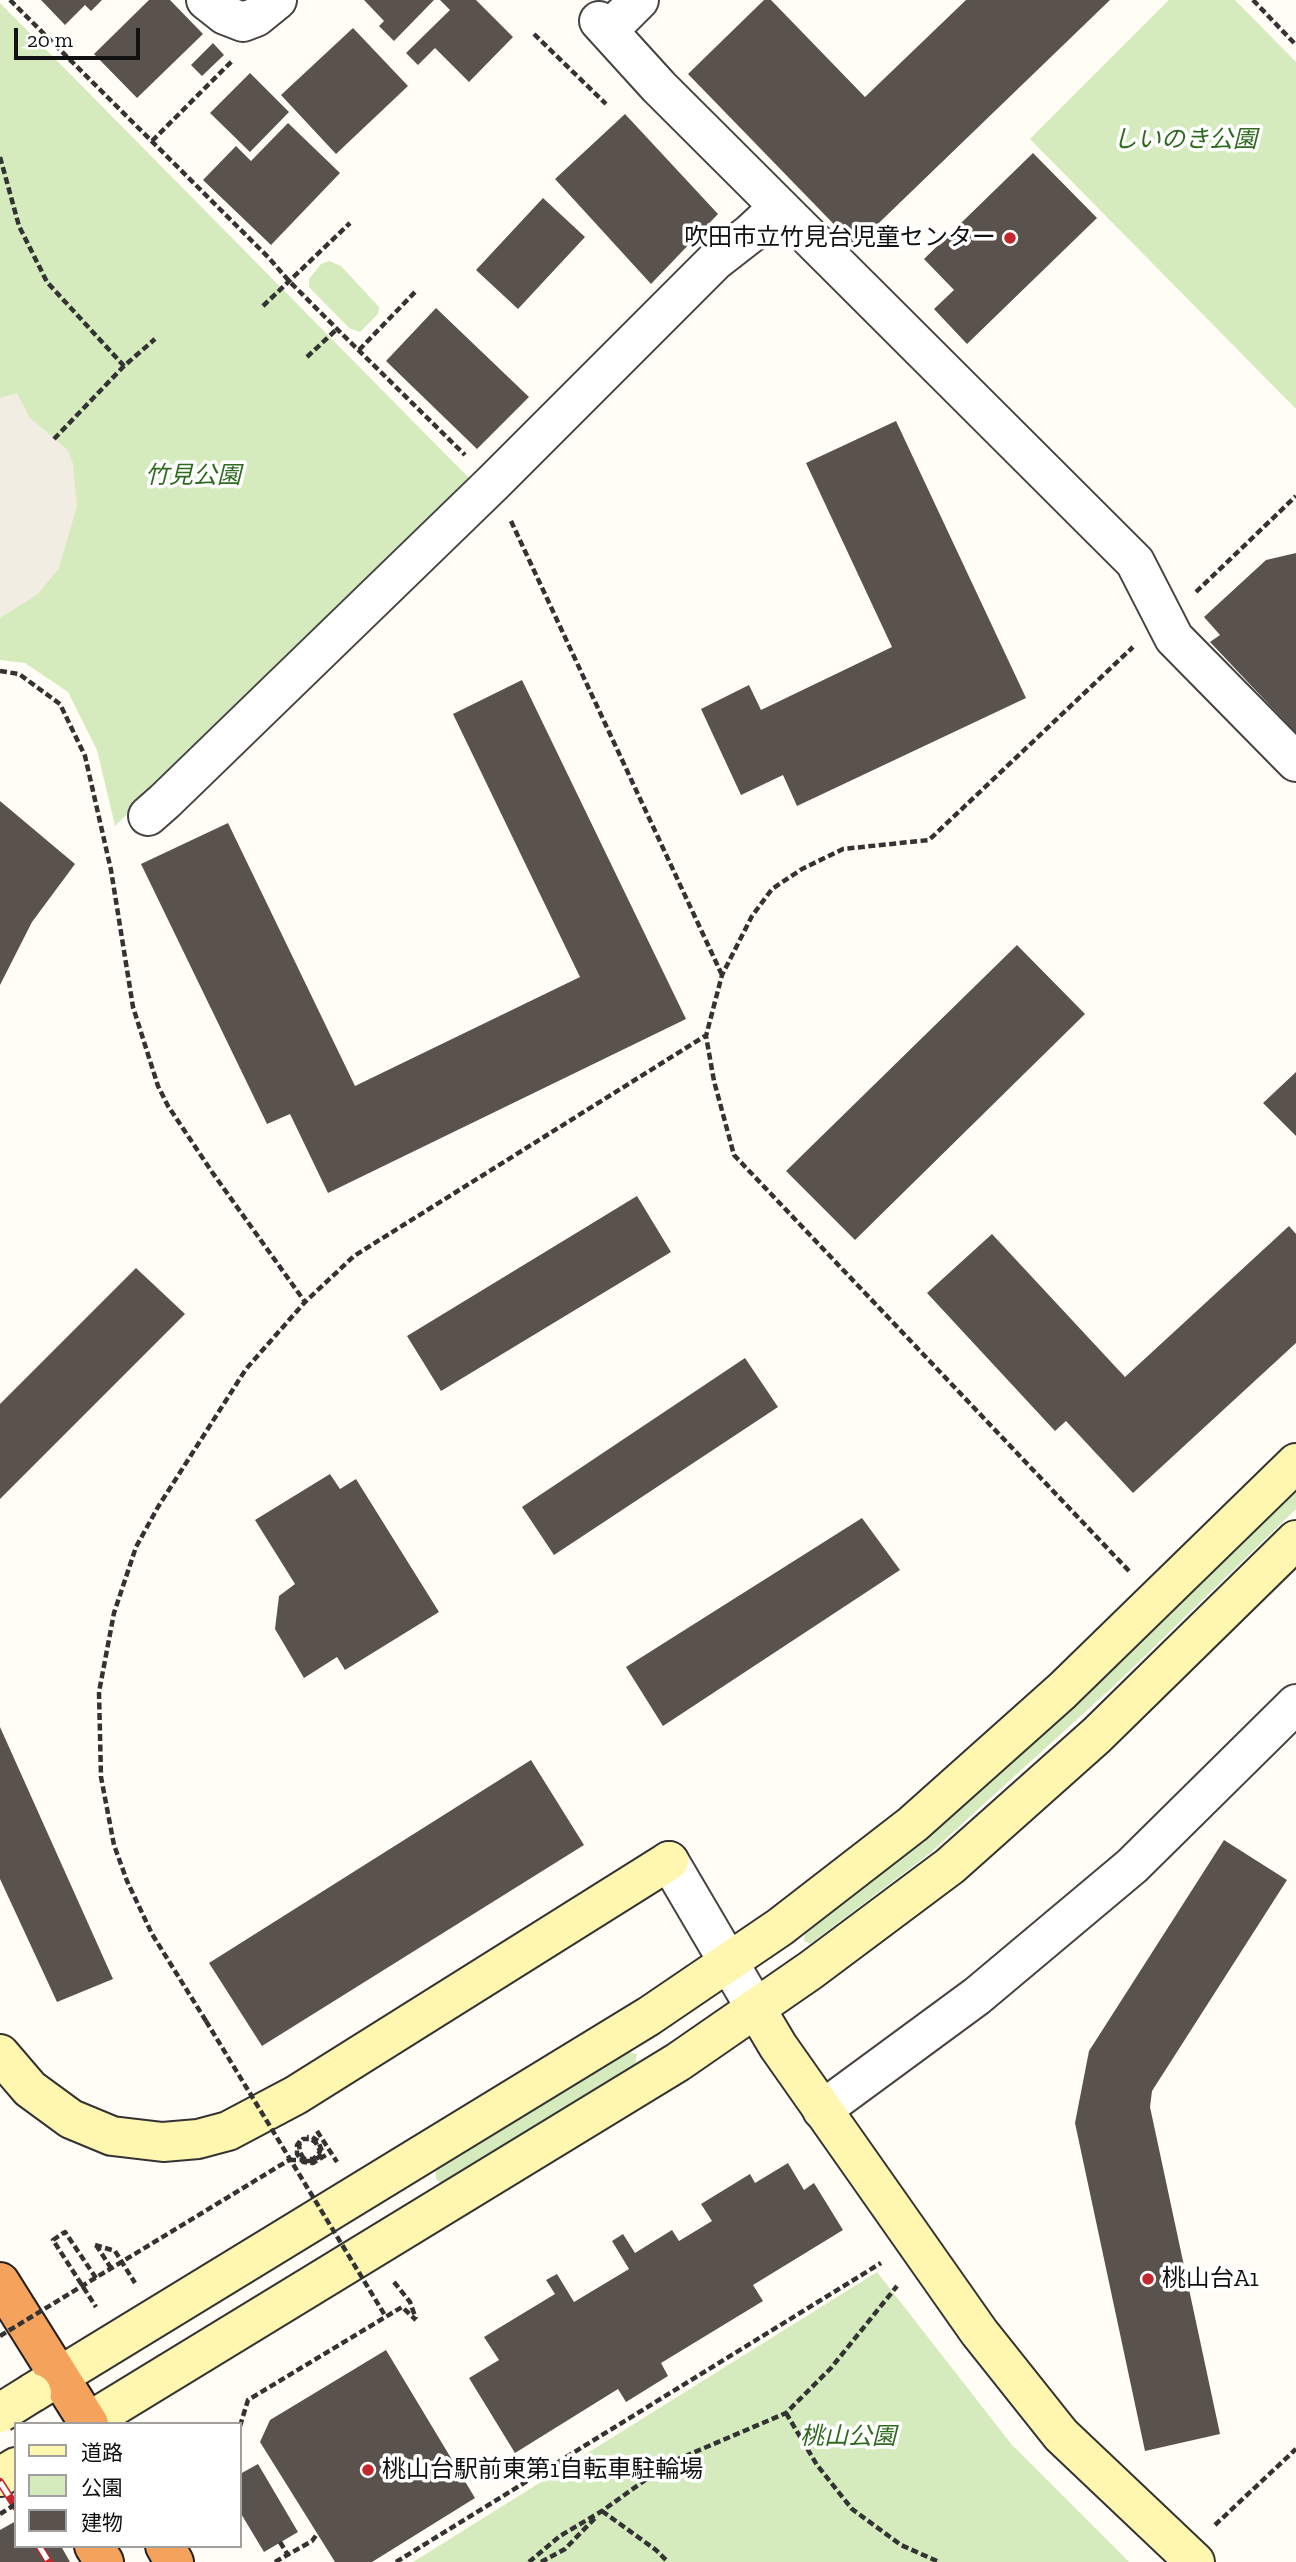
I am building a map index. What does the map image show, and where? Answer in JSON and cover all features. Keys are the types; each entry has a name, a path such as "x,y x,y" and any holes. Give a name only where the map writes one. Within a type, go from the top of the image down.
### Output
{"highway":[{"path":"0,2282 28,2396 85,2422"}],"street":[{"path":"206,0 225,15 243,22 256,17 277,0"},
{"path":"639,0 603,26 659,87 1135,562 1174,638 1296,762"},
{"path":"148,816 493,483 715,261 779,207"},
{"path":"0,2413 649,2016 729,1963 816,1900 923,1815 1062,1691 1296,1463"},
{"path":"89,2422 678,2062 756,2010 950,1866 1097,1735 1296,1539"},
{"path":"822,2110 977,1996 1132,1866 1296,1704"},
{"path":"0,2054 30,2089 71,2119 111,2136 163,2141 198,2139 228,2132 307,2088 669,1861 778,2046 979,2332 1061,2435 1202,2546"}],"path":[{"path":"10,0 493,483 722,975"},
{"path":"1252,0 1296,45"},
{"path":"152,141 238,55 243,22"},
{"path":"534,34 606,104"},
{"path":"0,157 19,226 47,282 124,366"},
{"path":"263,306 350,223"},
{"path":"359,350 416,291"},
{"path":"307,357 337,329"},
{"path":"54,439 124,366 155,339"},
{"path":"1197,591 1296,496"},
{"path":"1133,1576 734,1155 714,1081 706,1036 722,975 752,916 772,889 802,869 843,849 929,840 1134,646"},
{"path":"0,671 19,674 60,704 85,756 111,870 133,1007 158,1086 167,1106 305,1302"},
{"path":"386,2317 152,1934 127,1881 114,1845 101,1777 99,1692 114,1613 136,1547 158,1507 246,1369 305,1302 354,1256 706,1036"},
{"path":"0,2336 289,2160 302,2160 306,2159 313,2159 320,2151 316,2143 311,2139 303,2139 299,2145 300,2152 305,2161 312,2161 319,2157 322,2151 318,2141 312,2137 303,2137 297,2145 297,2154 303,2162 315,2162 331,2152"},
{"path":"322,2138 341,2168"},
{"path":"96,2277 65,2232 53,2240 100,2314"},
{"path":"111,2268 95,2245 115,2251 139,2290"},
{"path":"396,2562 883,2262"},
{"path":"241,2422 248,2400 402,2307 416,2320 410,2302 388,2275"},
{"path":"529,2562 560,2536 602,2511 669,2463 786,2413 831,2368 899,2285"},
{"path":"786,2413 817,2465 852,2509 901,2546 939,2562"},
{"path":"1202,2546 1296,2449"},
{"path":"541,2562 565,2549 602,2511"},
{"path":"602,2511 656,2550 668,2562"},
{"path":"275,2562 312,2541 317,2534"},
{"path":"281,2542 288,2555"}],"green space":[{"name":"しいのき公園","path":"1169,0 1235,0 1296,62 1296,409 1030,139"},
{"name":"竹見公園","path":"0,3 469,478 115,826 97,750 68,692 25,663 0,660"},
{"path":"329,261 341,266 379,307 378,314 360,332 349,328 309,287 309,279 321,264"},
{"path":"1296,1489 1296,1509 1118,1682 929,1854 810,1944 804,1941 805,1932 994,1780"},
{"path":"628,2052 637,2054 635,2064 442,2183 436,2179 436,2171"},
{"name":"桃山公園","path":"877,2272 1012,2445 1129,2562 413,2562"}],"shaded area":[{"path":"17,393 30,418 68,450 73,464 77,506 59,568 38,594 0,618 0,398"}],"building":[{"path":"41,0 102,0 91,11 85,5 65,25"},
{"path":"149,0 170,0 203,34 137,98 94,54"},
{"path":"364,0 434,0 394,41 379,26 384,21"},
{"path":"440,0 476,0 513,37 469,82 435,48 418,65 406,53 450,10"},
{"path":"764,0 771,0 865,97 966,0 1110,0 855,246 688,74"},
{"path":"353,28 408,86 336,154 281,95"},
{"path":"213,43 224,55 202,76 191,65"},
{"path":"250,73 289,112 250,152 210,113"},
{"path":"625,114 718,214 651,284 555,179"},
{"path":"288,123 340,173 271,245 203,180 236,146 251,161"},
{"name":"吹田市立竹見台児童センター","path":"1033,153 1097,218 967,344 934,309 954,290 924,259"},
{"path":"543,198 585,237 518,309 476,270"},
{"path":"436,308 529,397 477,449 386,361"},
{"path":"896,421 1026,698 797,806 783,775 741,795 701,709 749,685 761,710 892,647 806,463"},
{"path":"1296,553 1296,733 1210,642 1220,635 1204,617 1266,560"},
{"path":"522,680 686,1019 328,1193 290,1114 267,1124 141,864 228,823 355,1086 580,977 453,714"},
{"path":"0,801 75,864 32,922 0,985"},
{"path":"1017,945 1085,1014 855,1240 786,1171"},
{"path":"1296,1072 1296,1136 1263,1103"},
{"path":"637,1196 671,1252 441,1391 407,1336"},
{"path":"1289,1226 1296,1234 1296,1343 1133,1493 1066,1421 1055,1431 927,1293 992,1234 1125,1377"},
{"path":"136,1268 185,1314 0,1499 0,1404"},
{"path":"745,1358 778,1407 554,1555 522,1507"},
{"path":"330,1474 340,1489 356,1479 439,1612 345,1670 337,1657 304,1678 275,1629 279,1596 295,1584 255,1520"},
{"path":"862,1518 900,1570 663,1726 626,1667"},
{"path":"0,1727 113,1979 57,2002 0,1879"},
{"path":"531,1760 584,1845 262,2046 209,1963"},
{"name":"桃山台A1","path":"1224,1840 1287,1880 1152,2091 1150,2107 1220,2434 1145,2451 1075,2123 1089,2051"},
{"path":"788,2163 804,2190 814,2183 843,2230 753,2285 763,2301 661,2363 668,2376 626,2402 618,2389 515,2453 469,2378 499,2360 484,2337 555,2294 546,2280 557,2274 574,2302 629,2269 612,2241 623,2234 635,2253 672,2230 679,2241 712,2221 701,2204 750,2174 755,2183"},
{"name":"桃山台駅前東第1自転車駐輪場","path":"386,2350 475,2498 372,2562 335,2562 260,2442 270,2420"},
{"path":"258,2464 298,2532 264,2552 242,2515 242,2473"},
{"path":"14,2522 14,2548 62,2548 70,2562 0,2562 0,2530"}],"railway":[{"path":"0,2482 14,2504"},
{"path":"40,2548 49,2562"}],"place":[{"name":"吹田市立竹見台児童センター","path":"1010,238"},
{"name":"桃山台A1","path":"1148,2279"},
{"name":"桃山台駅前東第1自転車駐輪場","path":"368,2470"}]}
